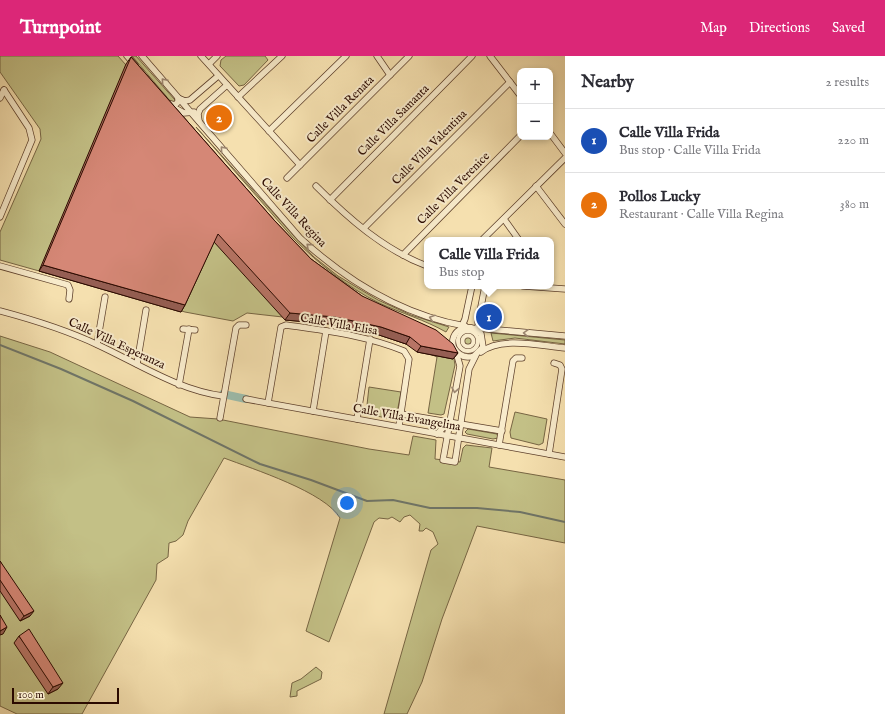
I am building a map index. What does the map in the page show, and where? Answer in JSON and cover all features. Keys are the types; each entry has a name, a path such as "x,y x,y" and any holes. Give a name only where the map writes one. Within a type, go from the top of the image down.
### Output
{"street":[{"path":"127,56 137,68"},
{"name":"Calle Villa Regina","path":"142,56 300,238 331,265 360,285 401,306 433,318 462,326 464,334 479,328 565,336"},
{"path":"201,56 300,165"},
{"path":"209,64 217,56"},
{"path":"238,97 282,56"},
{"path":"269,131 346,56"},
{"path":"376,56 390,75"},
{"name":"Calle Villa Renata","path":"287,178 409,56"},
{"name":"Calle Villa Samanta","path":"330,200 472,56"},
{"path":"490,56 517,91"},
{"path":"162,97 184,120 186,106 190,100 218,76"},
{"name":"Calle Villa Valentina","path":"364,228 510,82"},
{"path":"167,103 184,113 192,113 200,110 227,85"},
{"path":"0,217 32,144 32,137 29,128 3,95"},
{"path":"167,103 175,105 178,102 178,98 185,101 190,100"},
{"path":"193,125 200,123 198,114 200,110"},
{"path":"553,137 565,153"},
{"name":"Calle Villa Verenice","path":"402,255 517,139"},
{"path":"485,237 565,158"},
{"path":"316,186 330,200 364,228 402,255 424,265"},
{"path":"536,186 565,224"},
{"path":"504,219 517,237"},
{"path":"0,266 68,285 70,290 69,299"},
{"path":"554,286 565,289"},
{"path":"471,289 462,326 466,346 463,357 469,358 488,347 503,343 565,348"},
{"path":"464,334 466,346 460,366 449,419 449,433 443,460 455,462 462,439 469,369 476,353 484,343 479,328 485,289"},
{"path":"96,344 105,297"},
{"path":"137,364 146,310"},
{"name":"Calle Villa Esperanza","path":"0,311 59,328 96,344 179,385 205,394 223,396"},
{"path":"220,418 236,328 239,325 246,325"},
{"name":"Calle Villa Elisa","path":"268,403 280,329 286,325 326,330 370,339 404,350 409,357 400,426"},
{"path":"179,385 186,329 195,330"},
{"path":"313,411 326,330"},
{"path":"476,353 453,339 464,334 481,334"},
{"path":"357,419 370,339"},
{"path":"446,341 466,346 476,353"},
{"path":"466,346 476,353"},
{"path":"499,445 513,361 518,358 522,358"},
{"path":"548,454 562,369 560,365 554,363"},
{"name":"Calle Villa Evangelina","path":"246,399 357,419 449,433 462,439 565,457"},
{"name":"Calle Villa Evangelina","path":"401,414 438,420 457,419 502,431"},
{"path":"449,419 449,433"},
{"path":"438,420 442,423 443,428 449,433 462,439"},
{"path":"449,433 464,422"},
{"path":"462,439 464,422"}],"shaded area":[{"path":"0,56 118,56 299,261 448,353 454,359 455,365 444,414 428,413 437,357 392,338 336,323 247,313 233,321 185,312 0,260 0,232 41,139 40,129 0,72"},
{"path":"132,56 136,56 175,100 175,102 172,103"},
{"path":"226,56 265,56 268,60 244,85 239,86 220,66 221,60"},
{"path":"196,127 314,257 338,276 378,300 411,315 449,327 446,332 367,297 323,266 294,239"},
{"path":"468,330 476,333 479,341 476,349 468,352 460,349 457,341 460,333"},
{"path":"491,333 565,340 565,344 515,338 493,341"},
{"path":"0,336 50,352 190,417 218,419 369,449 409,455 413,436 436,440 435,459 460,462 463,448 466,445 492,448 489,467 565,480 565,543 477,526 442,619 422,682 407,714 384,714 431,550 438,544 433,532 426,528 423,531 419,531 420,524 410,515 404,517 400,522 392,517 388,519 379,518 374,522 329,642 306,631 340,518 332,508 304,490 224,458 188,521 183,535 176,541 169,543 168,557 157,564 156,580 82,714 17,714 0,706"},
{"path":"369,387 401,392 396,418 392,419 366,414"},
{"path":"515,412 547,419 543,443 539,445 511,438 510,432"},
{"path":"468,429 497,434 498,438 493,439 467,434 465,432"},
{"path":"316,667 322,672 321,679 297,691 297,696 290,697 292,683 301,679"}],"building":[{"path":"131,57 274,220 311,259 362,296 436,330 453,344 458,353 421,346 410,337 381,327 335,317 290,313 218,234 185,305 43,265"},
{"path":"224,108 228,112 219,120 215,116"},
{"path":"0,561 34,611 24,616 0,580"},
{"path":"0,615 7,627 0,631"},
{"path":"29,629 63,683 53,687 19,636"}],"waterway":[{"path":"0,345 61,369 133,401 260,464 311,480 367,501 393,500 430,508 477,508 520,512 565,522"},
{"path":"223,394 246,399"}],"place":[{"name":"Pollos Lucky","path":"219,118"},
{"name":"Calle Villa Frida","path":"489,317"}]}
